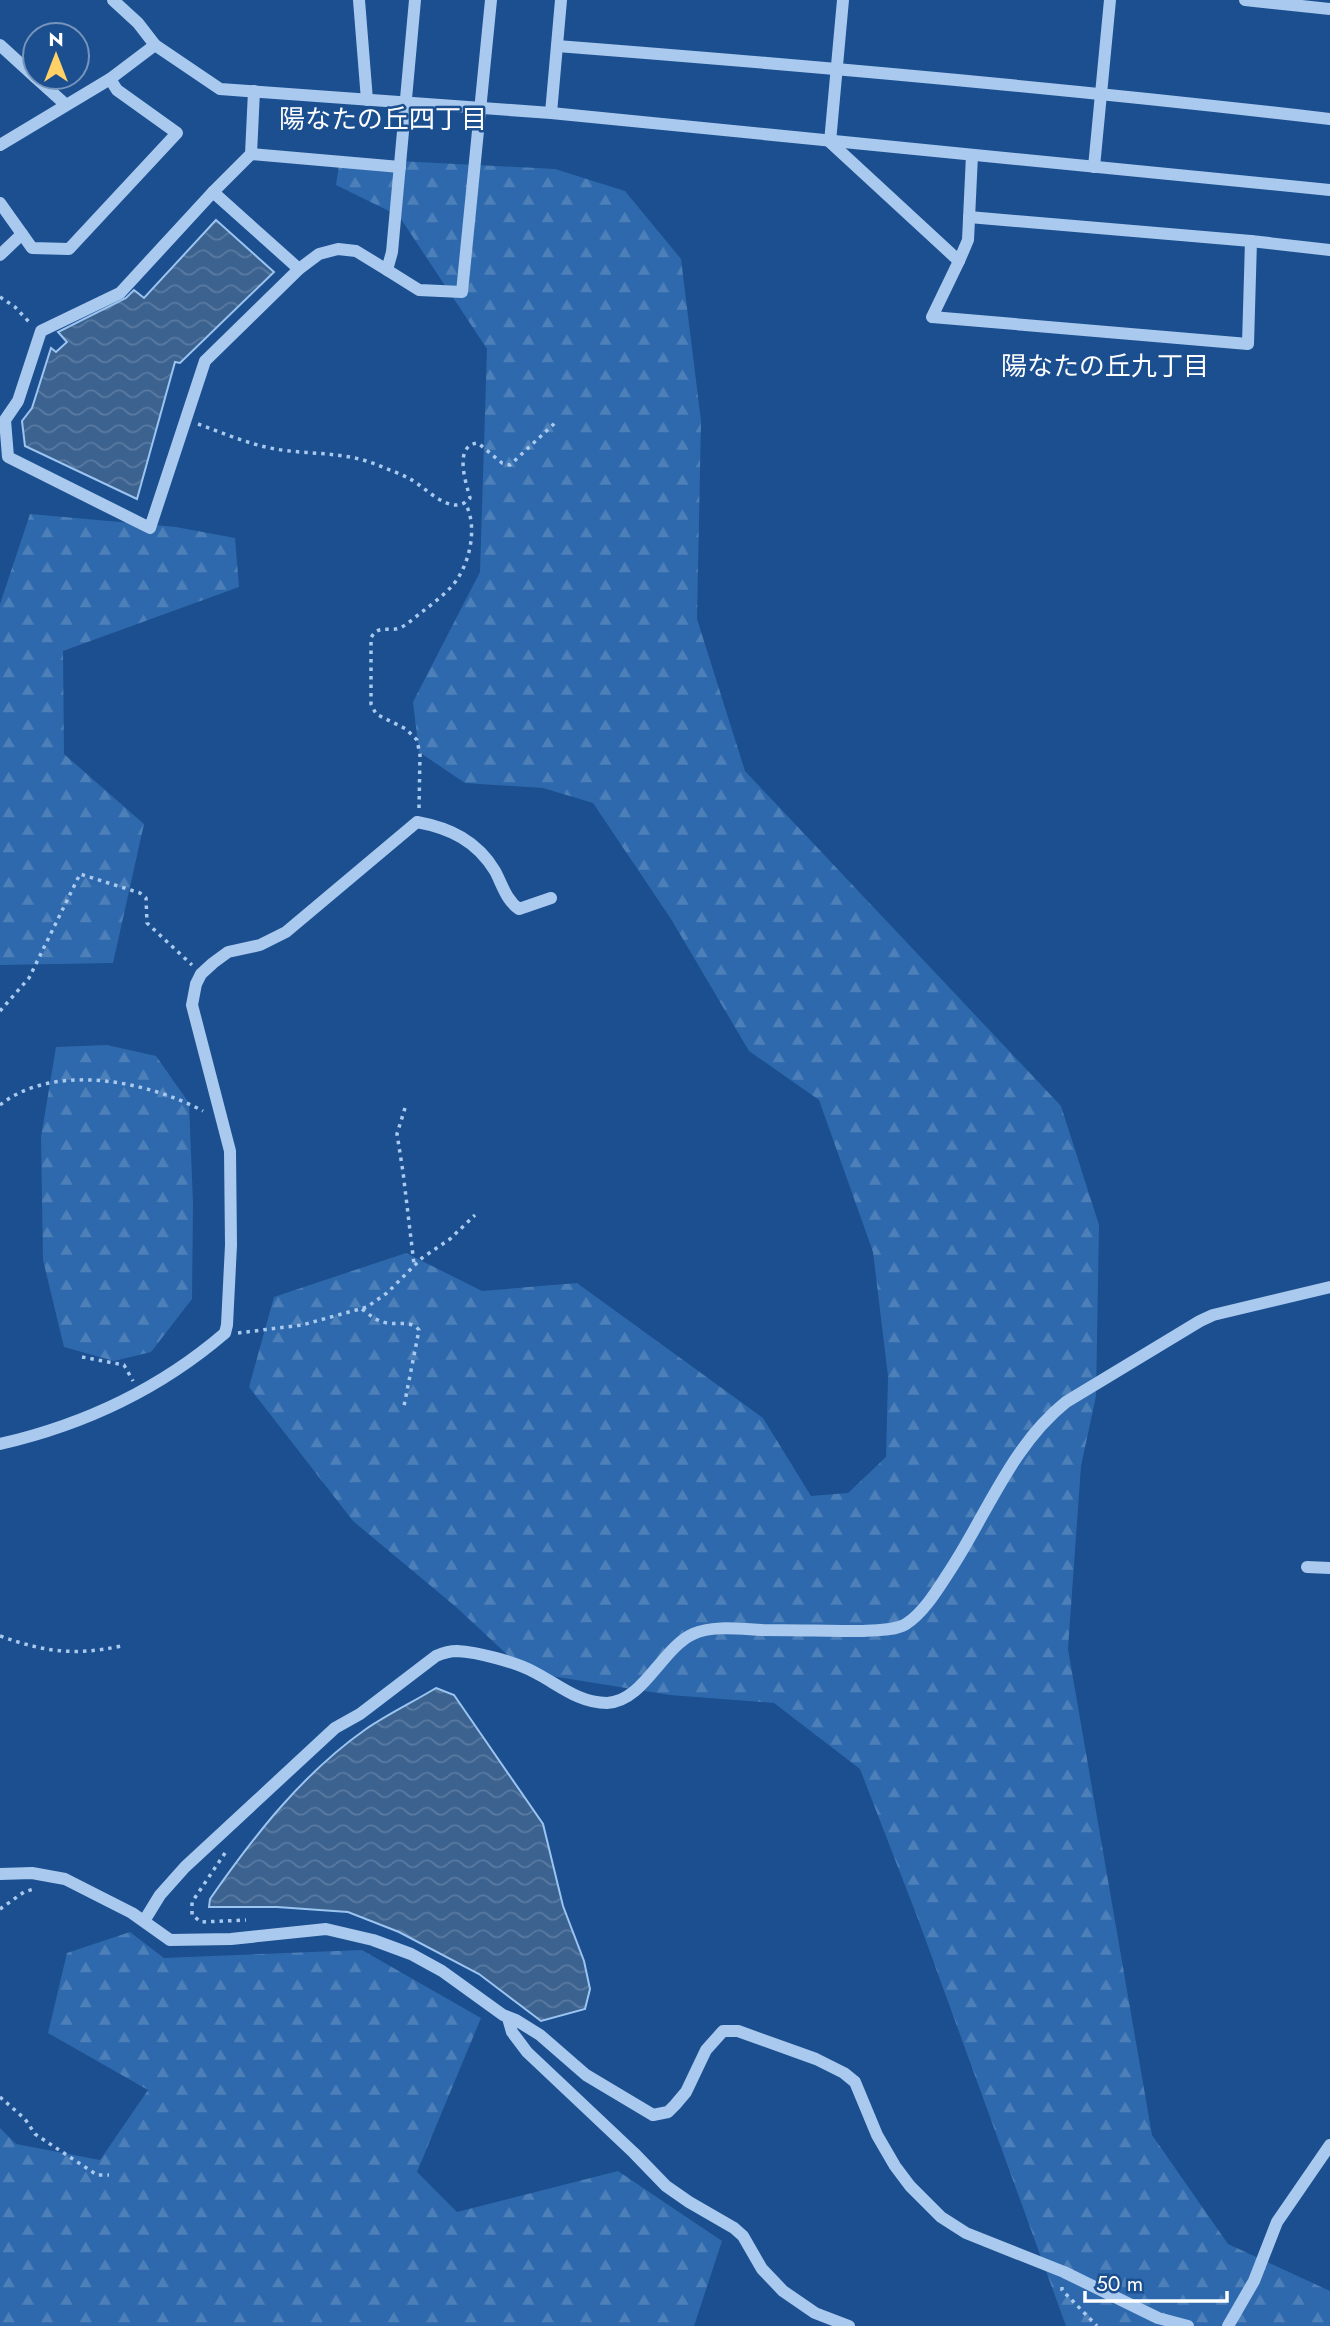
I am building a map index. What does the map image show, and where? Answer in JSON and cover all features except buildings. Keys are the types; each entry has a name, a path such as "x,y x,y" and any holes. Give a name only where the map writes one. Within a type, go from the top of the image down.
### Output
{"street":[{"path":"113,0 138,23 155,45 220,89 551,113 1330,190"},
{"path":"359,0 367,100"},
{"path":"387,270 392,252 415,0"},
{"path":"254,91 251,154 120,293 41,331 18,401 5,420 8,457 150,528 205,361 299,269 319,254 338,249 356,251 419,290 462,292 491,0"},
{"path":"551,113 561,0"},
{"path":"830,142 843,0"},
{"path":"1094,167 1110,0"},
{"path":"1245,0 1330,9"},
{"path":"0,45 21,64"},
{"path":"0,145 110,79 155,45"},
{"path":"557,46 1101,92 1330,118"},
{"path":"0,203 32,248 69,248 177,133 117,90 110,79"},
{"path":"51,91 65,104"},
{"path":"830,142 959,261"},
{"path":"251,154 400,167"},
{"path":"972,155 968,240 932,317 1248,344 1251,241"},
{"path":"213,192 299,269"},
{"path":"969,216 1330,250"},
{"path":"0,255 22,233"},
{"path":"0,1444 92,1416 137,1394 187,1363 225,1332 231,1245 230,1151 192,1005 201,974 228,951 260,945 286,932 417,822 436,826 470,841 495,871 504,890 519,909 551,898"},
{"path":"144,1921 160,1895 194,1858 335,1728 360,1714 445,1652 467,1652 520,1666 558,1688 581,1698 604,1703 626,1698 682,1641 703,1631 863,1631 885,1630 907,1623 933,1596 958,1559 1004,1476 1027,1442 1052,1413 1066,1402 1213,1315 1330,1287"},
{"path":"1307,1567 1330,1568"},
{"path":"0,1874 32,1873 65,1879 144,1921 170,1940 231,1940 326,1929 350,1933 398,1949 426,1962 508,2018 540,2035 586,2075 653,2115 668,2112 686,2092 706,2050 723,2031 738,2031 816,2059 844,2073 855,2082 877,2135 895,2166 910,2186 942,2217 966,2233 1064,2272 1158,2318 1188,2326"},
{"path":"508,2018 512,2032 527,2052 634,2152 666,2186 743,2236 762,2269 783,2291 815,2313 849,2326"},
{"path":"1228,2326 1254,2281 1278,2222 1330,2145"}],"path":[{"path":"0,297 41,331"},
{"path":"186,420 270,448 346,456 373,463 412,480 446,502 465,503 470,498 463,466 466,447 472,443 482,444 502,463 510,465 556,422"},
{"path":"417,822 419,745 411,733 373,710 371,638 374,632 380,629 400,628 411,621 451,587 459,576 471,540 470,510 465,503"},
{"path":"0,1011 29,978 80,874 140,893 146,898 148,923 201,974"},
{"path":"0,1105 16,1094 41,1084 111,1082 138,1086 192,1105 209,1115 225,1133"},
{"path":"405,1108 397,1134 414,1265"},
{"path":"225,1332 274,1330 362,1309 387,1293 414,1265 450,1239 475,1215"},
{"path":"362,1309 374,1319 388,1323 412,1324 419,1330 404,1406"},
{"path":"82,1357 124,1365 131,1375 137,1394"},
{"path":"0,1636 35,1649 57,1651 91,1651 121,1646"},
{"path":"229,1848 192,1902 191,1909 195,1919 201,1922 247,1920"},
{"path":"0,1909 24,1892 39,1888"},
{"path":"0,2097 25,2119 35,2134 97,2175 109,2175"},
{"path":"1064,2272 1062,2290 1097,2326"}],"green space":[{"path":"340,158 555,169 625,191 681,259 701,421 697,619 745,771 1061,1106 1099,1225 1096,1396 1081,1466 1068,1649 1152,2135 1228,2244 1330,2291 1330,2326 1066,2326 918,1919 860,1769 774,1703 670,1695 526,1672 456,1607 353,1521 249,1387 274,1297 406,1253 482,1291 577,1283 763,1418 811,1496 848,1493 886,1457 888,1376 873,1252 819,1100 749,1051 671,919 593,803 543,788 465,783 419,752 413,702 480,572 487,349 399,216 336,185"},
{"path":"30,514 176,527 235,538 239,587 63,651 64,754 144,824 113,963 0,965 0,604"},
{"path":"107,1045 156,1056 189,1103 193,1203 192,1299 151,1352 114,1361 64,1347 43,1260 41,1137 56,1047"},
{"path":"130,1932 164,1958 362,1950 481,2018 417,2172 457,2212 618,2171 722,2241 694,2326 0,2326 0,2128 16,2144 100,2160 148,2090 48,2033 67,1953"}],"water":[{"path":"216,220 274,272 180,363 175,362 137,499 25,446 22,421 32,408 51,348 56,352 67,342 58,332 126,298 134,290 144,298"},
{"path":"436,1688 454,1695 543,1824 563,1906 584,1961 590,1989 585,2009 541,2021 479,1974 399,1932 348,1912 277,1907 209,1907 210,1899 244,1852 300,1786 366,1729"}],"district":[{"name":"陽なたの丘四丁目","path":"383,119"},
{"name":"陽なたの丘九丁目","path":"1105,366"}]}
